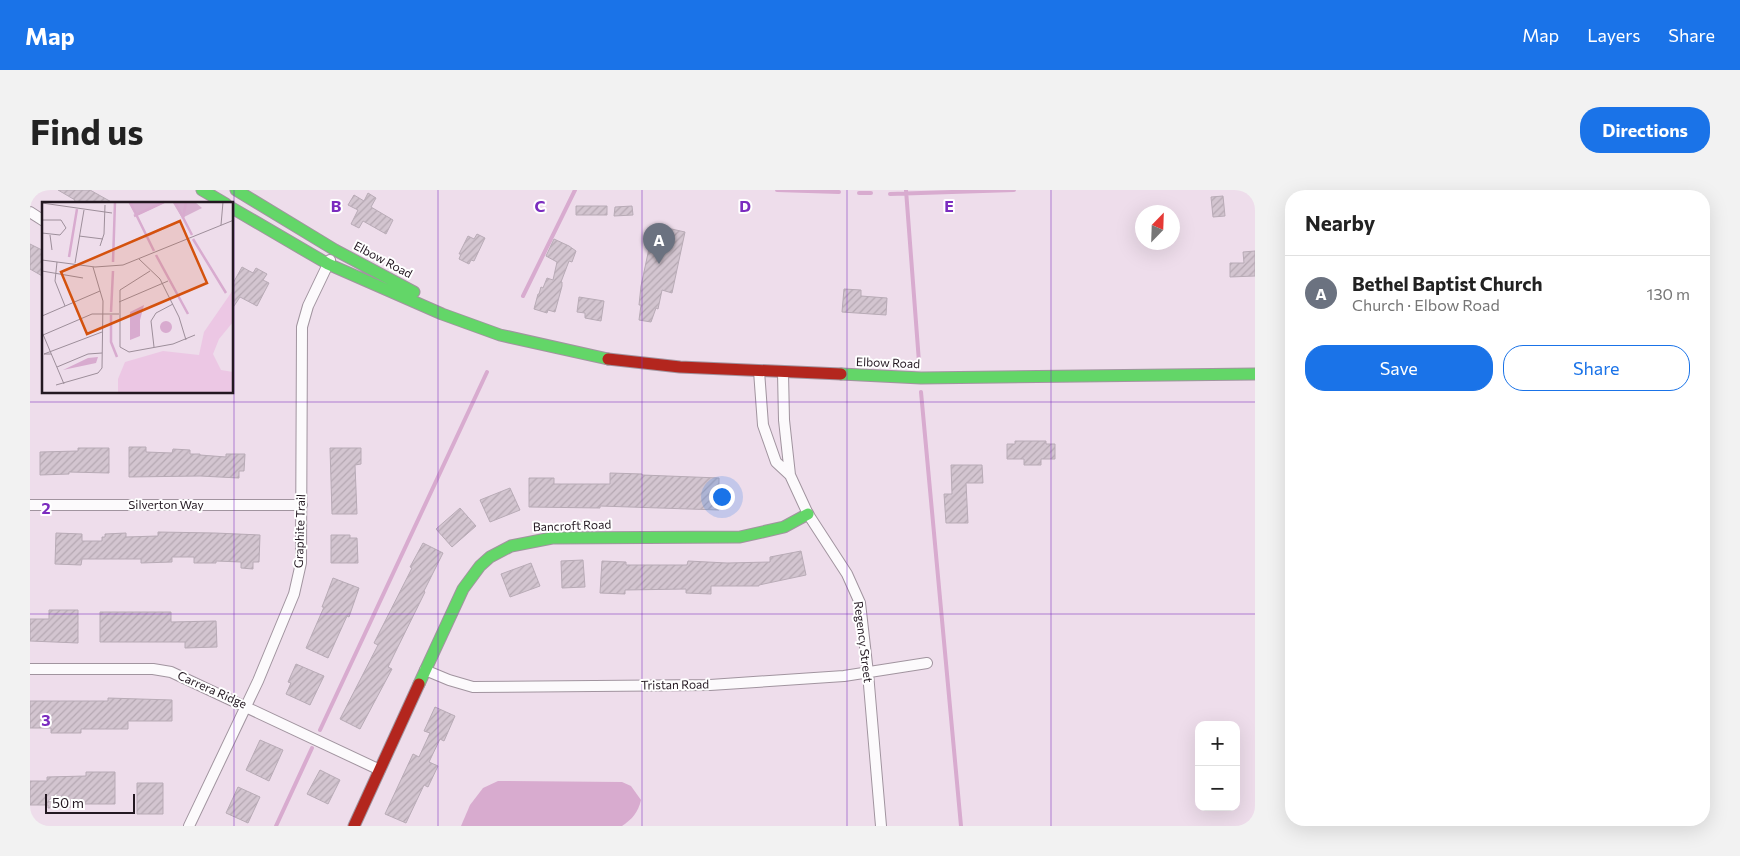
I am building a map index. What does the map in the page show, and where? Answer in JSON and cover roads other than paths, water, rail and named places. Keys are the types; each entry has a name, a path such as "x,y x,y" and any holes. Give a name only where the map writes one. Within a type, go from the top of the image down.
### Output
{"main road":[{"path":"202,190 223,202"},
{"name":"Elbow Road","path":"236,190 335,250 407,289 501,328 523,340"},
{"name":"Elbow Road","path":"234,209 328,264 442,314 500,335 600,358 680,367 759,372 941,378 1255,374"},
{"name":"Bancroft Road","path":"354,826 425,670 470,577 481,564 512,545 552,538 740,537 784,527 808,514"}],"street":[{"path":"30,212 42,219"},
{"name":"Graphite Trail","path":"189,826 258,681 294,594 300,563 302,505 302,327 308,306 335,250"},
{"name":"Regency Street","path":"759,372 762,425 776,462 790,475"},
{"name":"Regency Street","path":"783,373 784,420 790,475 808,514 856,591 863,616 880,826"},
{"name":"Silverton Way","path":"30,505 302,505"},
{"name":"Tristan Road","path":"425,670 448,680 473,687 710,685 796,680 868,673 927,664"},
{"name":"Carrera Ridge","path":"30,669 152,669 171,672 380,770"}],"waterway":[{"path":"523,296 575,190"},
{"path":"777,190 839,192"},
{"path":"906,190 919,362"},
{"path":"890,194 1014,190"},
{"path":"859,193 871,193"},
{"path":"320,730 487,372"},
{"path":"921,392 961,826"},
{"path":"276,826 312,748"}],"place":[{"name":"Bethel Baptist Church","path":"659,264"}]}
